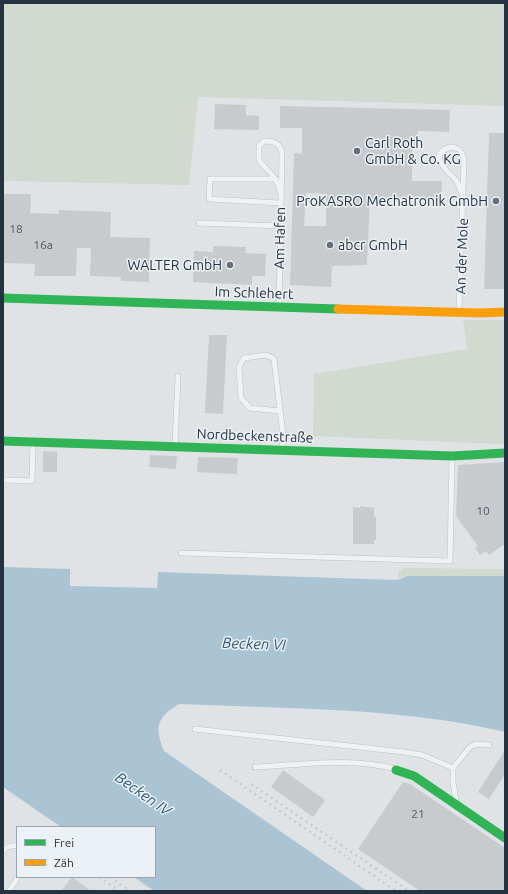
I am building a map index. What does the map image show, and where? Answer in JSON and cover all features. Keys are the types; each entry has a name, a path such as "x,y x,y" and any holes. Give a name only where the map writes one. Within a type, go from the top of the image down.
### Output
{"street":[{"name":"Im Schlehert","path":"3,298 279,308 505,312"},
{"name":"Nordbeckenstraße","path":"3,441 32,445 175,447 452,456 505,453"},
{"path":"396,770 414,776 505,838"}],"lane":[{"name":"Am Hafen","path":"279,308 281,149 277,143 264,141 259,146 259,160 276,179 280,192"},
{"name":"An der Mole","path":"459,312 464,200 463,154 459,149 451,146 444,150 440,155 440,162 445,170 456,181 464,200"},
{"path":"276,179 210,179 209,199 280,203"},
{"path":"200,223 280,226"},
{"path":"280,411 250,408 241,398 239,367 244,358 266,355 274,359 283,435 282,450"},
{"path":"175,447 178,376"},
{"path":"3,480 32,481 32,445"},
{"path":"181,553 450,561 452,456"},
{"path":"195,729 404,752 422,755 453,768"},
{"path":"457,806 453,782 453,768 470,746 476,744 489,745"},
{"path":"255,767 353,763 377,764 396,770"},
{"path":"3,850 16,844"},
{"path":"9,891 17,878"}],"shaded area":[{"path":"3,3 505,3 505,106 198,97 189,185 3,181"},
{"path":"463,320 505,320 505,443 498,444 313,436 314,374 467,349"},
{"path":"404,568 505,569 505,576 407,576 398,578 398,572"}],"water":[{"path":"3,567 70,569 70,586 157,588 158,572 397,580 407,576 505,576 505,732 465,724 384,713 302,708 179,704 166,713 162,718 159,735 164,751 367,891 154,891 135,878 156,878 156,826 60,826 3,787"}],"building":[{"path":"215,104 246,105 246,115 259,116 259,130 214,129"},
{"name":"Carl Roth GmbH & Co. KG","path":"280,106 450,110 449,132 418,131 418,149 412,149 412,181 442,181 441,200 370,198 367,265 332,266 331,287 290,285 294,153 302,154 302,128 280,128","holes":["306,193 326,194 326,226 304,226"]},
{"name":"ProKASRO Mechatronik GmbH","path":"489,133 505,133 505,289 484,289"},
{"path":"3,194 31,194 30,213 59,214 59,210 111,212 110,237 150,238 149,282 121,281 121,277 90,276 91,248 77,248 76,276 34,276 35,264 3,263"},
{"name":"WALTER GmbH","path":"213,246 246,247 245,253 266,254 265,276 252,276 252,285 193,282 194,251 213,252"},
{"path":"209,335 227,335 223,414 205,413"},
{"path":"43,451 57,452 57,472 43,472"},
{"path":"150,455 177,456 176,469 149,467"},
{"path":"198,457 238,458 237,474 197,472"},
{"path":"505,462 505,544 489,555 486,551 480,555 475,548 478,546 456,516 458,465"},
{"path":"360,506 374,508 374,517 376,517 376,540 374,540 374,544 353,544 353,507 360,508"},
{"path":"505,750 505,774 489,799 478,792"},
{"path":"283,770 325,800 313,817 271,787"},
{"path":"403,782 410,784 505,848 505,891 420,891 358,849"},
{"path":"71,878 73,878 91,891 61,891"}],"railway":[{"path":"220,770 396,891"},
{"path":"251,784 409,891"},
{"path":"100,878 119,891"},
{"path":"111,878 130,891"}],"traffic: fast":[{"path":"3,298 338,309"},
{"path":"3,441 452,456 505,453"},
{"path":"396,770 414,776 505,838"}],"traffic: slow":[{"path":"338,309 481,313 505,312"}],"place":[{"name":"Carl Roth GmbH & Co. KG","path":"357,151"},
{"name":"ProKASRO Mechatronik GmbH","path":"496,201"},
{"name":"abcr GmbH","path":"330,245"},
{"name":"WALTER GmbH","path":"230,265"}],"water label":[{"name":"Becken VI","path":"254,644"},
{"name":"Becken IV","path":"143,794"}]}
